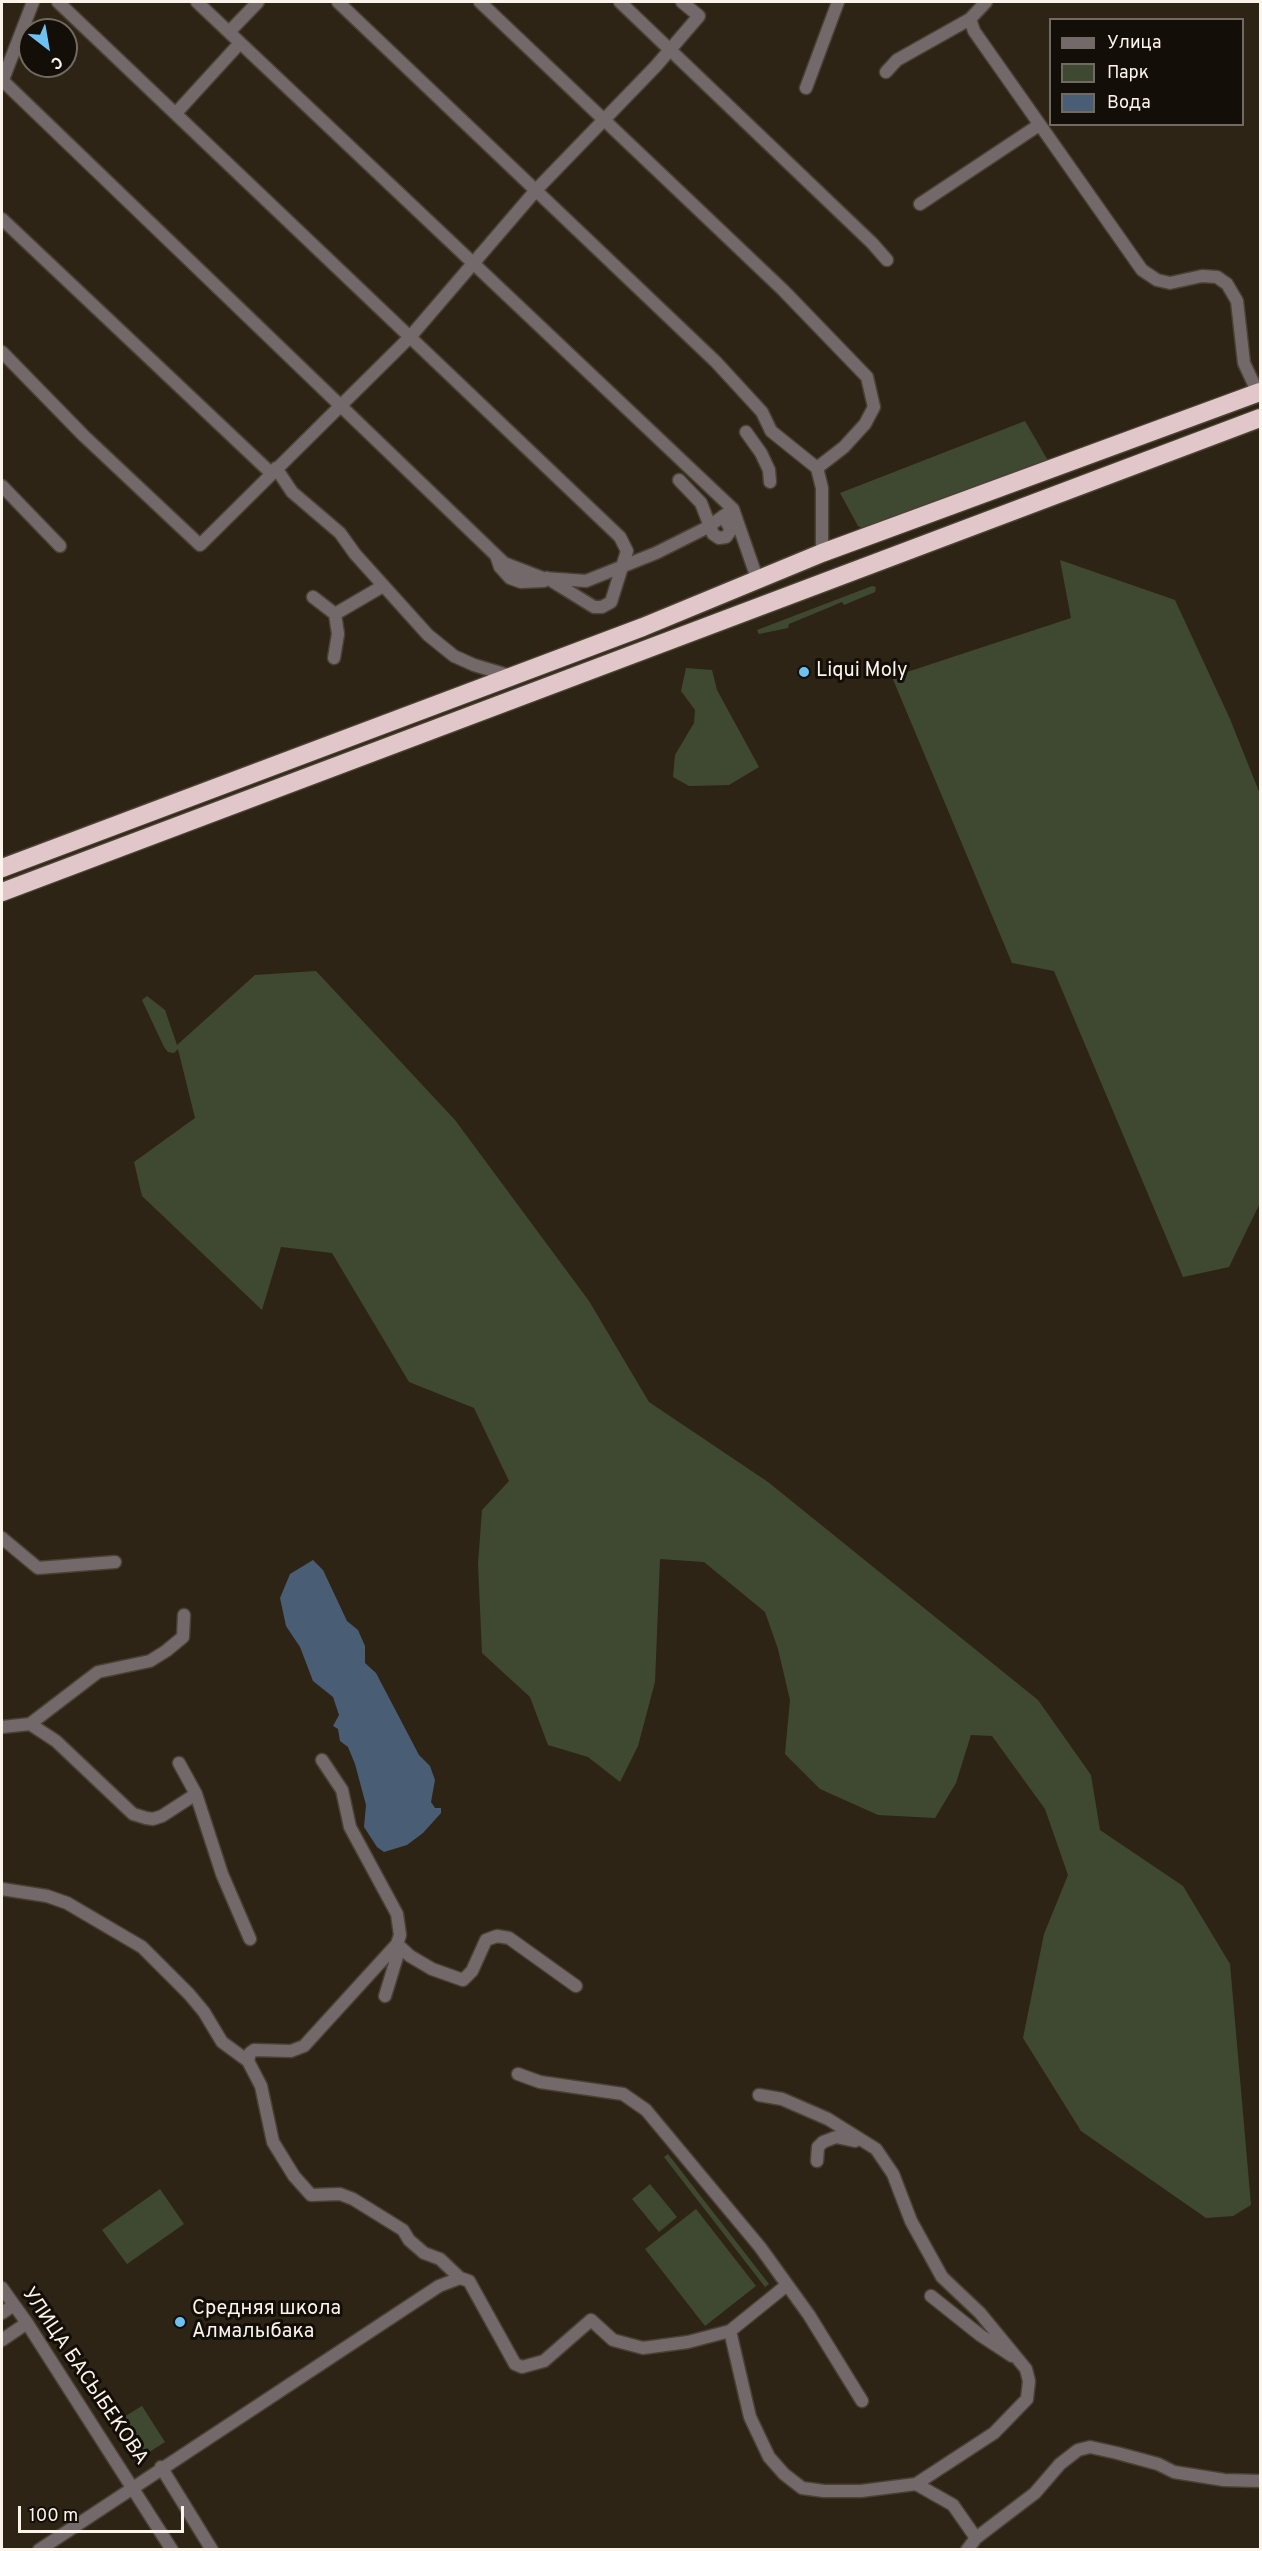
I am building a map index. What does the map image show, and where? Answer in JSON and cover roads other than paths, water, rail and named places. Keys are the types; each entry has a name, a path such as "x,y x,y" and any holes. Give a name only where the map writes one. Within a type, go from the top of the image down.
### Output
{"highway":[{"path":"2,868 511,676 758,581 822,553 1259,392"},
{"path":"2,892 1260,418"}],"street":[{"path":"33,2 2,81 280,345 339,407 504,563 547,578 586,581 710,526 728,513"},
{"path":"58,2 620,537 627,551 611,602 603,607 594,607 547,578"},
{"path":"197,2 472,263 728,513 758,581"},
{"path":"229,32 258,2"},
{"path":"338,2 537,189 583,237 716,362 762,412 771,431 817,468 822,488 822,553"},
{"path":"480,2 783,290 867,377 874,407 865,424 844,447 817,468"},
{"path":"620,2 872,243 887,260"},
{"path":"2,352 92,444 200,545 410,337 537,189 671,50 699,16 682,2"},
{"path":"806,88 838,2"},
{"path":"886,72 897,60 970,19 986,2"},
{"path":"970,19 974,31 1142,270 1157,280 1170,283 1202,276 1217,277 1227,284 1237,300 1244,363 1259,392"},
{"path":"176,113 240,43"},
{"path":"920,204 1039,125"},
{"path":"2,219 274,471 292,492 340,532 383,586 428,635 454,656 474,666 511,676"},
{"path":"761,453 764,430 762,412"},
{"path":"746,432 761,453 769,470 770,482"},
{"path":"679,480 701,503 713,534 719,538 726,537 731,530 728,513"},
{"path":"2,486 60,546"},
{"path":"335,614 383,586"},
{"path":"313,597 335,614 338,634 334,658"},
{"path":"2,1538 38,1568 115,1562"},
{"path":"2,1727 30,1724 98,1672 150,1661 183,1637 184,1615"},
{"path":"30,1724 56,1741 133,1814 153,1819 196,1794"},
{"path":"322,1760 342,1790 350,1827 397,1914 399,1946 385,1996"},
{"path":"179,1763 196,1794 222,1874 250,1939"},
{"path":"2,1889 47,1896 67,1903 142,1947 189,1994 204,2012 222,2042 230,2048 251,2055 291,2051 304,2046 399,1946"},
{"path":"399,1946 410,1956 432,1969 463,1980 472,1971 486,1940 497,1936 503,1937 525,1948 576,1986"},
{"path":"251,2055 261,2086 273,2142 294,2176 310,2195 340,2194 352,2199 403,2230 409,2240 424,2253 440,2259 460,2278 470,2281 515,2364 522,2367 544,2361 591,2320 613,2340 643,2348 688,2342 730,2331 787,2285"},
{"path":"518,2074 540,2082 604,2089 635,2100 737,2219 787,2285 862,2401"},
{"path":"730,2331 750,2417 769,2457 784,2474 802,2488 824,2492 916,2484 994,2433 1027,2399 1029,2381 1026,2369 980,2313 942,2277 911,2221 893,2174 873,2147 808,2110 782,2099 759,2095"},
{"path":"817,2161 818,2147 836,2137 873,2147"},
{"path":"39,2550 161,2467 439,2286 460,2278"},
{"name":"УЛИЦА БАСЫБЕКОВА","path":"2,2288 27,2323 172,2550"},
{"path":"931,2296 980,2336 1020,2361"},
{"path":"2,2313 14,2305"},
{"path":"2,2340 27,2323"},
{"path":"967,2550 976,2538 1035,2493 1060,2464 1084,2448 1090,2447 1139,2458 1174,2472 1224,2480 1260,2481"},
{"name":"УЛИЦА БАСЫБЕКОВА","path":"161,2467 212,2550"},
{"path":"916,2484 954,2505 976,2538"}],"water":[{"path":"313,1560 323,1570 347,1621 358,1630 365,1646 365,1663 376,1673 419,1755 430,1766 435,1780 431,1802 435,1808 441,1808 441,1813 423,1833 407,1845 384,1852 377,1847 364,1827 366,1805 348,1747 340,1741 338,1729 333,1726 339,1715 333,1697 313,1681 300,1647 286,1626 280,1598 290,1574"}],"place":[{"name":"Liqui Moly","path":"804,672"},
{"name":"Средняя школа Алмалыбака","path":"180,2322"}]}
